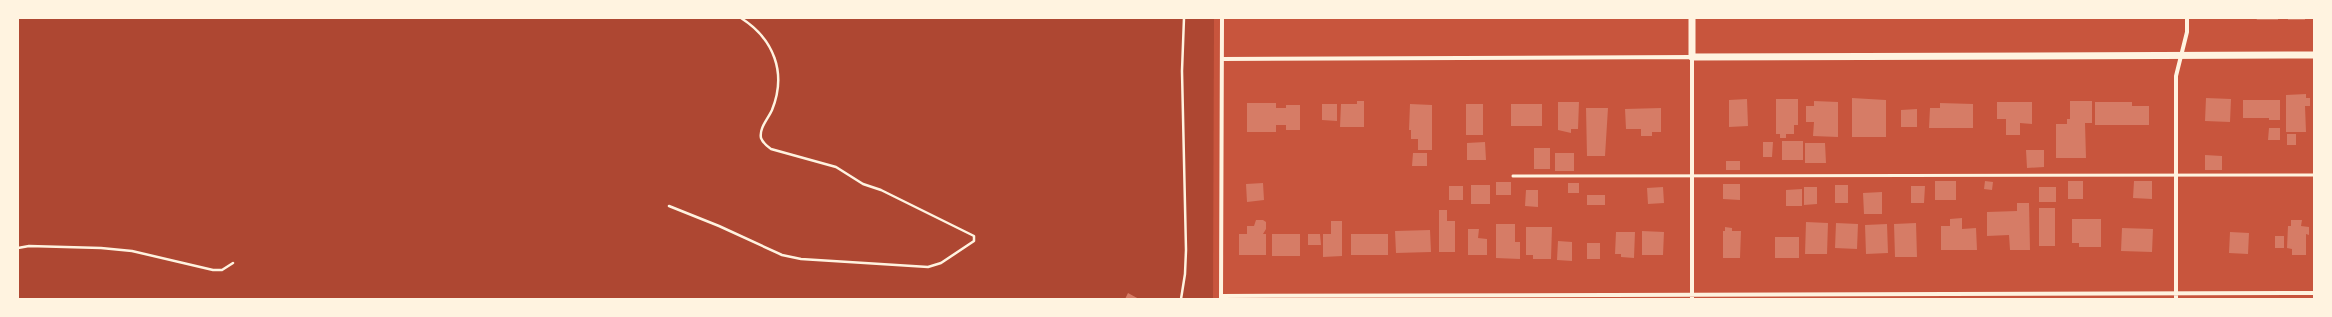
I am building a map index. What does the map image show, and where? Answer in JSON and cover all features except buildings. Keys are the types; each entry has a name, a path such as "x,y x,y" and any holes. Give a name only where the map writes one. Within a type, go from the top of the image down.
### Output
{"street":[{"path":"1222,18 1220,297 2176,297 2314,293"},
{"path":"1692,18 1692,297"},
{"path":"2176,297 2176,76 2187,32 2187,18"},
{"path":"1222,59 2314,55"}],"lane":[{"path":"1513,176 1692,177 2314,175"}],"path":[{"path":"669,206 719,226 768,250 801,259 928,267 941,263 974,241 974,236 880,190 863,184 836,167 771,149 765,145 761,139 761,132 776,97 777,61 767,41 741,18"},
{"path":"1181,299 1184,290 1186,250 1182,71 1184,18"},
{"path":"18,248 29,246 101,248 132,251 213,270 222,270 233,263"}],"shaded area":[{"path":"18,18 1214,18 1213,299 18,299"}]}
